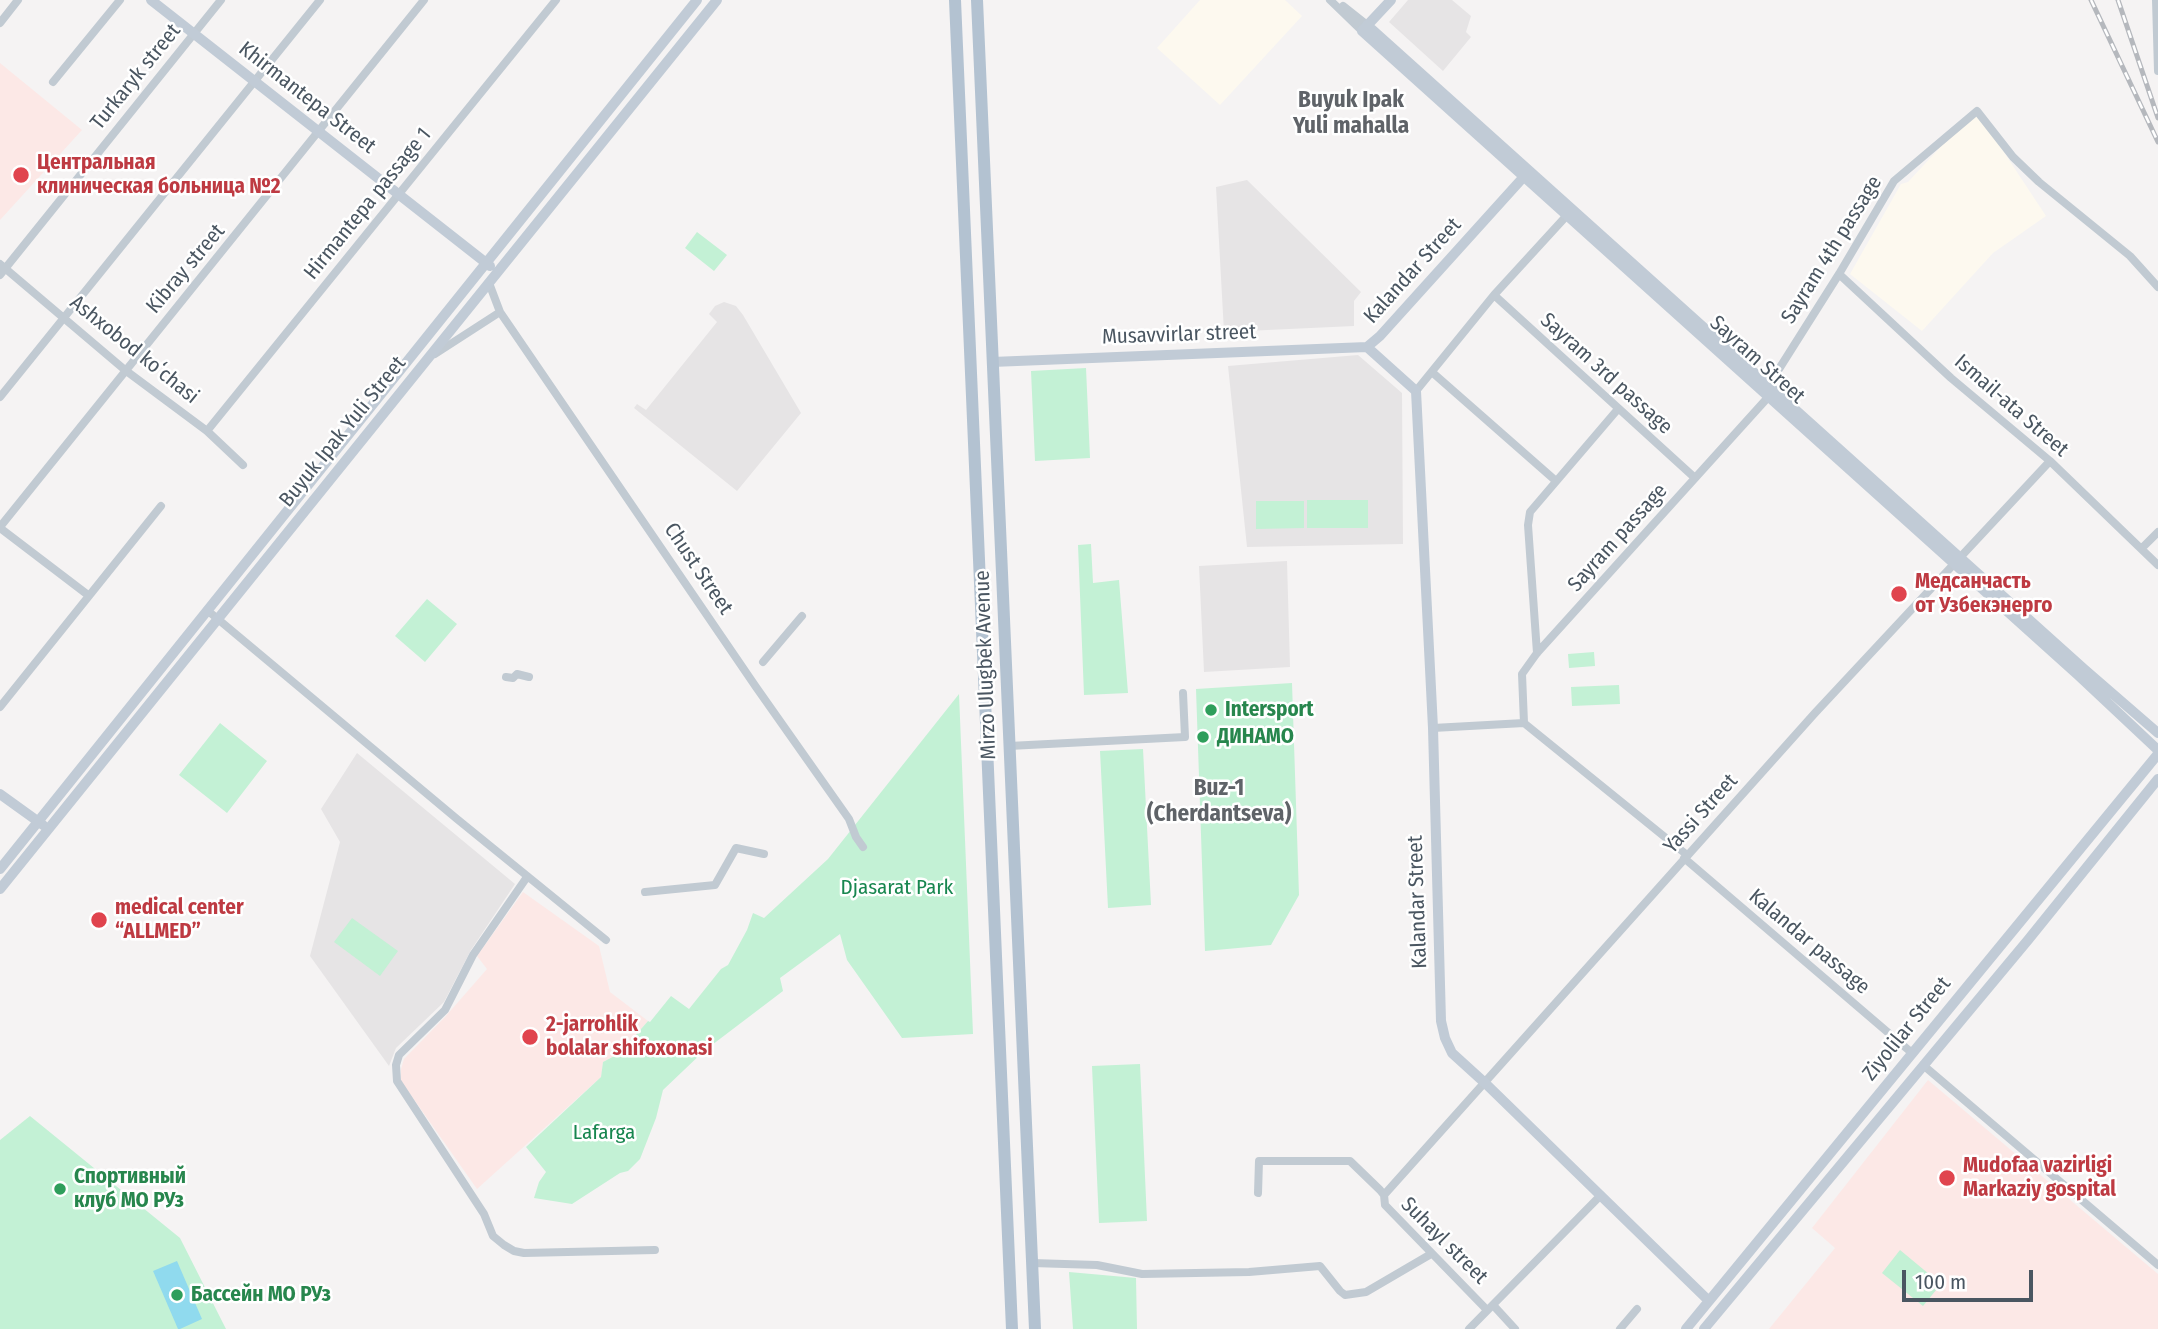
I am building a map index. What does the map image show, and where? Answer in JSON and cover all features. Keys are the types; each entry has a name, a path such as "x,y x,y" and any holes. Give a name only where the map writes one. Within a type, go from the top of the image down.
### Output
{"main road":[{"name":"Khirmаntepa Street","path":"151,0 486,263 499,270"},
{"name":"Buyuk Ipak Yuli Street","path":"0,869 698,0"},
{"name":"Buyuk Ipak Yuli Street","path":"0,889 717,0"},
{"name":"Mirzo Ulugbek Avenue","path":"954,0 1012,1329"},
{"name":"Mirzo Ulugbek Avenue","path":"976,0 1035,1329"},
{"path":"1364,28 1391,0"},
{"name":"Sayram Street","path":"1364,28 1957,560 2158,733"},
{"name":"Kalandar Street","path":"1527,174 1367,347 1416,391 1433,727 1441,1021 1452,1053 1709,1301"},
{"path":"486,263 489,283"},
{"name":"Musavvirlar street","path":"992,362 1367,347"},
{"path":"973,429 995,429"},
{"name":"Sayram Street","path":"1957,560 2158,752"},
{"name":"Ziyolilar Street","path":"1686,1329 2158,752"},
{"name":"Ziyolilar Street","path":"1704,1329 2039,927 2158,779"},
{"path":"0,794 48,829"},
{"path":"2025,916 2039,927"},
{"path":"1866,1109 1878,1118"},
{"path":"1010,1289 1033,1288"}],"street":[{"path":"0,23 18,0"},
{"path":"53,82 120,0"},
{"name":"Turkaryk street","path":"2,269 220,0"},
{"path":"0,397 320,0"},
{"name":"Kibray street","path":"0,527 424,0"},
{"name":"Hirmantepa passage 1","path":"207,431 556,0"},
{"name":"Sayram Street","path":"1332,0 1364,28"},
{"path":"2156,0 2158,71"},
{"name":"Sayram 4th passage","path":"1767,390 1894,181 1977,111 2014,157 2039,182 2130,257 2158,287"},
{"path":"1416,391 1494,295 1570,212"},
{"name":"Ashxobod koʻchasi","path":"2,269 64,316 125,370 207,431 243,465"},
{"name":"Ismail-ata Street","path":"1839,274 1951,379 2050,461 2158,565"},
{"name":"Chust Street","path":"489,283 500,312 843,810 863,846"},
{"name":"Sayram 3rd passage","path":"1494,295 1695,478"},
{"path":"427,359 500,312"},
{"path":"1433,373 1556,481"},
{"name":"Sayram passage","path":"1524,723 1522,674 1537,653 1695,478 1767,390"},
{"path":"1537,653 1528,520 1532,508 1618,409"},
{"name":"Yassi Street","path":"1384,1195 1878,644 2050,461"},
{"path":"0,707 160,506"},
{"path":"0,527 88,595"},
{"path":"2142,548 2158,532"},
{"path":"207,610 606,940"},
{"path":"763,662 802,616"},
{"path":"506,677 513,678 517,674 529,677"},
{"path":"1009,746 1185,737 1182,693"},
{"path":"1433,727 1524,723"},
{"name":"Kalandar passage","path":"1524,723 1686,857 1912,1053"},
{"path":"645,892 715,886 736,848 764,853"},
{"path":"527,877 473,955 444,1010 399,1055 396,1065 397,1081 484,1213 493,1236 504,1245 524,1253 655,1250"},
{"path":"1923,1065 2158,1265"},
{"name":"Suhayl street","path":"1258,1192 1259,1161 1350,1161 1384,1195 1385,1205 1431,1254 1515,1329"},
{"name":"Suhayl street","path":"1469,1329 1601,1195"},
{"path":"1032,1264 1097,1265 1142,1274 1250,1272 1320,1266 1345,1295 1366,1292 1431,1254"},
{"path":"1709,1301 1721,1310"},
{"path":"1620,1329 1637,1309"}],"shaded area":[{"path":"1200,0 1285,0 1302,16 1220,105 1157,48"},
{"path":"1408,0 1452,0 1471,16 1466,32 1471,37 1443,71 1389,22"},
{"name":"Центральная клиническая больница №2","path":"0,63 82,130 0,220"},
{"path":"1978,113 2046,216 1993,253 1922,331 1850,274 1901,184 1908,182 1947,140"},
{"path":"1247,180 1361,292 1354,301 1354,326 1224,332 1216,187"},
{"path":"724,302 736,306 743,315 801,413 737,491 634,408 637,404 646,410 717,322 709,314 715,306"},
{"path":"1358,355 1402,393 1403,544 1247,547 1228,366"},
{"path":"1287,561 1290,667 1204,672 1199,566"},
{"path":"357,753 515,884 471,950 444,1002 396,1048 389,1066 310,956 340,842 321,809"},
{"name":"2-jarrohlik bolalar shifoxonasi","path":"523,892 599,946 610,992 648,1021 620,1053 603,1062 601,1077 477,1189 401,1081 401,1069 404,1059 487,969 477,956"},
{"name":"Mudofaa vazirligi Markaziy gospital","path":"1928,1080 2158,1274 2158,1329 1769,1329 1835,1248 1812,1228"}],"green space":[{"path":"697,232 727,255 714,271 685,248"},
{"path":"1086,368 1090,458 1035,461 1031,371"},
{"path":"1307,500 1368,500 1368,528 1307,528"},
{"path":"1256,501 1304,501 1304,528 1256,529"},
{"path":"1091,544 1093,583 1119,580 1128,693 1084,695 1078,545"},
{"path":"427,599 457,624 425,662 395,636"},
{"path":"1594,652 1595,666 1569,668 1568,654"},
{"path":"1292,683 1299,895 1271,945 1205,951 1196,689"},
{"path":"1619,685 1620,704 1572,706 1571,687"},
{"path":"959,694 973,1034 902,1038 847,960 840,934 780,978 783,991 704,1051 663,1090 656,1118 640,1159 628,1171 620,1173 572,1204 534,1198 539,1182 546,1172 526,1147 601,1077 603,1062 620,1053 671,996 689,1009 721,969 728,965 753,913 764,918 828,859"},
{"path":"220,723 267,761 227,813 179,775"},
{"path":"1143,749 1151,905 1108,908 1100,751"},
{"path":"352,918 398,951 380,976 334,942"},
{"path":"1140,1064 1147,1221 1099,1223 1092,1066"},
{"name":"Спортивный клуб МО РУз","path":"30,1116 180,1238 226,1329 0,1329 0,1140"},
{"path":"1900,1250 1941,1284 1923,1306 1882,1273"},
{"path":"1069,1272 1136,1278 1137,1329 1073,1329"}],"water":[{"name":"Бассейн МО РУз","path":"177,1261 202,1319 180,1329 153,1271"}],"railway":[{"path":"2091,0 2158,142"},
{"path":"2118,0 2158,118"}],"place":[{"name":"Центральная клиническая больница №2","path":"21,175"},
{"name":"Медсанчасть от Узбекэнерго","path":"1899,594"},
{"name":"Intersport","path":"1211,710"},
{"name":"ДИНАМО","path":"1203,737"},
{"name":"medical center “ALLMED”","path":"99,920"},
{"name":"2-jarrohlik bolalar shifoxonasi","path":"530,1037"},
{"name":"Mudofaa vazirligi Markaziy gospital","path":"1947,1178"},
{"name":"Спортивный клуб МО РУз","path":"60,1189"},
{"name":"Бассейн МО РУз","path":"177,1295"}],"district":[{"name":"Buyuk Ipak Yuli mahalla","path":"1351,114"},
{"name":"Buz-1 (Cherdantseva)","path":"1219,802"}],"park label":[{"name":"Djasarat Park","path":"897,888"},
{"name":"Lafarga","path":"604,1133"}]}
